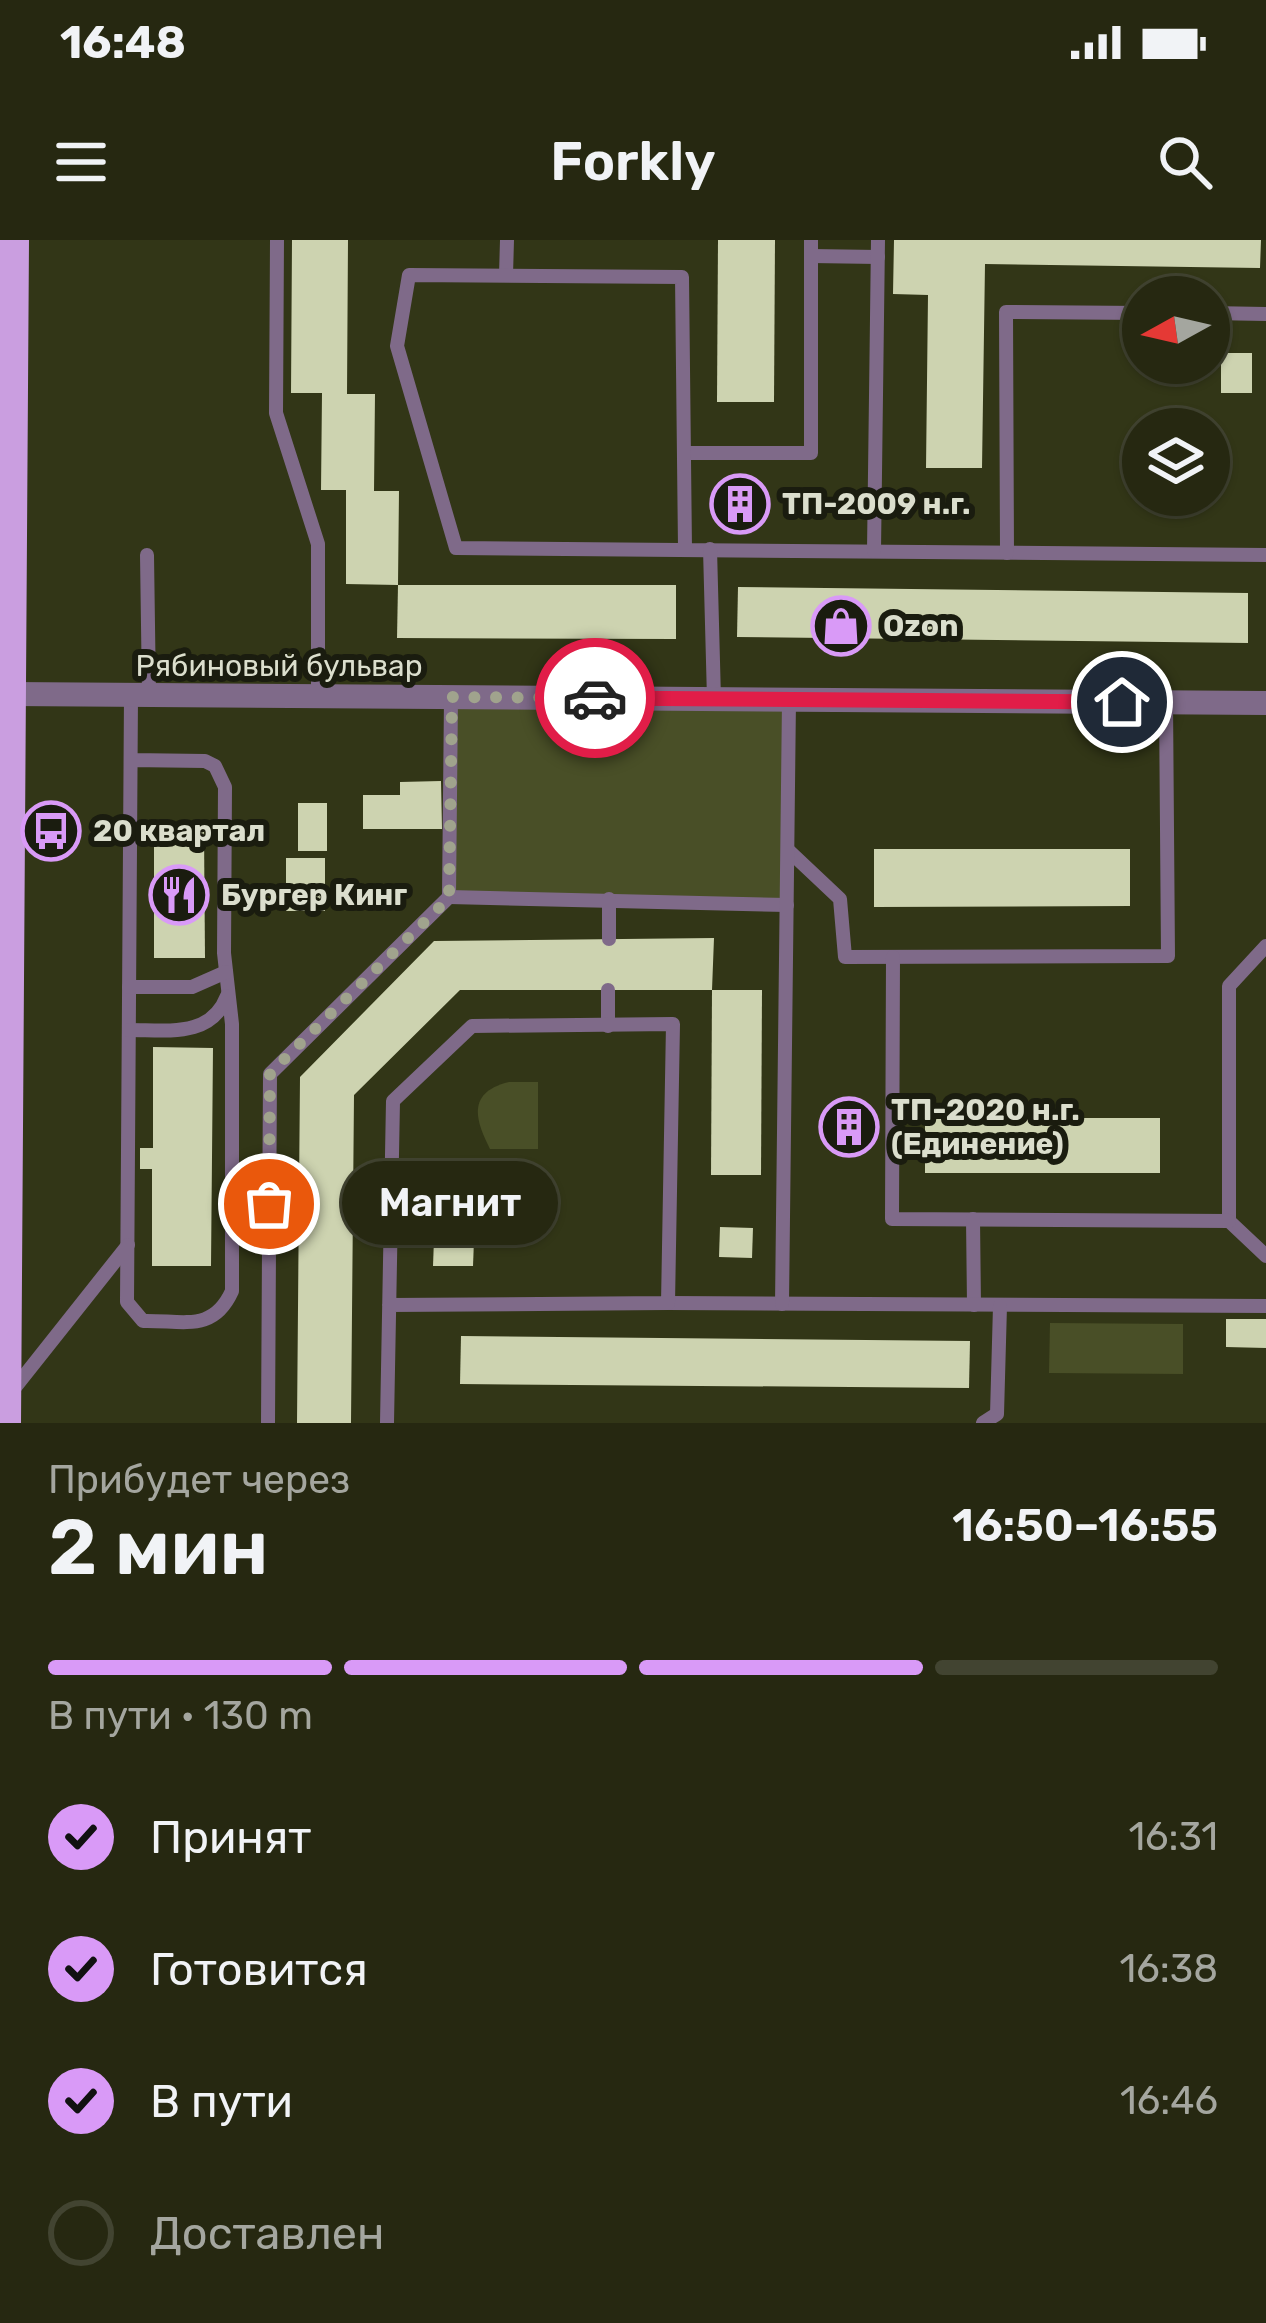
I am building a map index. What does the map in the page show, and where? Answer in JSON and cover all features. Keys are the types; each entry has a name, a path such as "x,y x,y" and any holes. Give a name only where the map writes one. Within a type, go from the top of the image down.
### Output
{"main road":[{"path":"6,1411 14,240"}],"street":[{"name":"Рябиновый бульвар","path":"11,694 1266,703"}],"lane":[{"path":"277,240 276,413 318,544 318,696"},
{"path":"506,275 507,240"},
{"path":"684,453 811,453 811,248 878,248 874,551"},
{"path":"685,549 682,277 409,275 397,346 456,548 1266,555"},
{"path":"1007,553 1006,312 1122,313"},
{"path":"1230,314 1266,314"},
{"path":"710,549 714,699"},
{"path":"131,760 205,761 221,775 227,996 232,1024 232,1291 218,1316 143,1321 128,1302 131,760 140,695 147,555"},
{"path":"449,898 452,697"},
{"path":"782,1304 789,700"},
{"path":"788,850 840,898 845,957 1168,956 1166,702"},
{"path":"268,1423 270,1073 449,898 787,905"},
{"path":"609,898 609,939"},
{"path":"1228,1221 1228,986 1266,946"},
{"path":"893,956 892,1219 1228,1221 1266,1256"},
{"path":"129,987 192,988 226,972"},
{"path":"608,990 608,1025"},
{"path":"129,1030 197,1028 214,1021 227,996"},
{"path":"387,1423 393,1101 472,1026 673,1024 668,1303"},
{"path":"973,1219 974,1306"},
{"path":"6,1411 128,1245"},
{"path":"389,1305 1266,1306"},
{"path":"983,1423 997,1414 1000,1306"}],"green space":[{"path":"451,697 789,700 787,905 449,897"},
{"path":"509,1082 538,1082 538,1149 490,1149 485,1138 478,1117 481,1099"},
{"path":"1050,1323 1183,1324 1183,1374 1049,1373"}],"building":[{"path":"292,240 348,240 347,394 375,394 374,491 399,491 398,585 346,584 346,490 321,490 322,393 291,393"},
{"path":"718,240 775,240 774,402 717,402"},
{"path":"894,240 1261,240 1260,268 985,264 982,468 926,468 928,295 893,294"},
{"path":"1230,353 1252,353 1252,393 1221,393 1221,384 1230,384"},
{"name":"ТП-2009 н.г.","path":"718,491 761,491 761,517 718,517"},
{"path":"398,585 676,585 676,639 397,638"},
{"path":"738,587 1248,593 1248,643 737,637"},
{"path":"441,781 442,829 363,829 363,795 400,795 400,782"},
{"path":"298,803 327,803 327,851 298,851"},
{"name":"Бургер Кинг","path":"154,832 204,832 205,958 154,958"},
{"path":"874,849 1130,849 1130,906 874,907"},
{"path":"286,858 325,858 325,911 286,911"},
{"path":"714,938 712,990 460,990 354,1095 351,1423 297,1423 300,1077 434,941"},
{"path":"712,990 762,990 761,1175 711,1175"},
{"path":"153,1047 213,1048 211,1266 152,1266 152,1169 140,1169 140,1148 153,1148"},
{"name":"ТП-2020 н.г. (Единение)","path":"836,1107 863,1107 863,1146 836,1147"},
{"path":"925,1118 1160,1118 1160,1173 925,1173"},
{"path":"720,1227 753,1228 752,1258 719,1257"},
{"path":"434,1239 474,1240 473,1266 433,1266"},
{"path":"1226,1319 1266,1319 1266,1348 1226,1347"},
{"path":"461,1336 970,1341 969,1388 460,1384"}],"way so far":[{"path":"269,1204 270,1073 449,898 452,697 595,698"}],"place":[{"name":"ТП-2009 н.г.","path":"740,504"},
{"name":"Ozon","path":"841,626"},
{"name":"20 квартал","path":"51,831"},
{"name":"Бургер Кинг","path":"179,895"},
{"name":"ТП-2020 н.г. (Единение)","path":"849,1127"},
{"name":"Магнит","path":"269,1204"}],"route":[{"path":"595,698 1122,702"}]}
